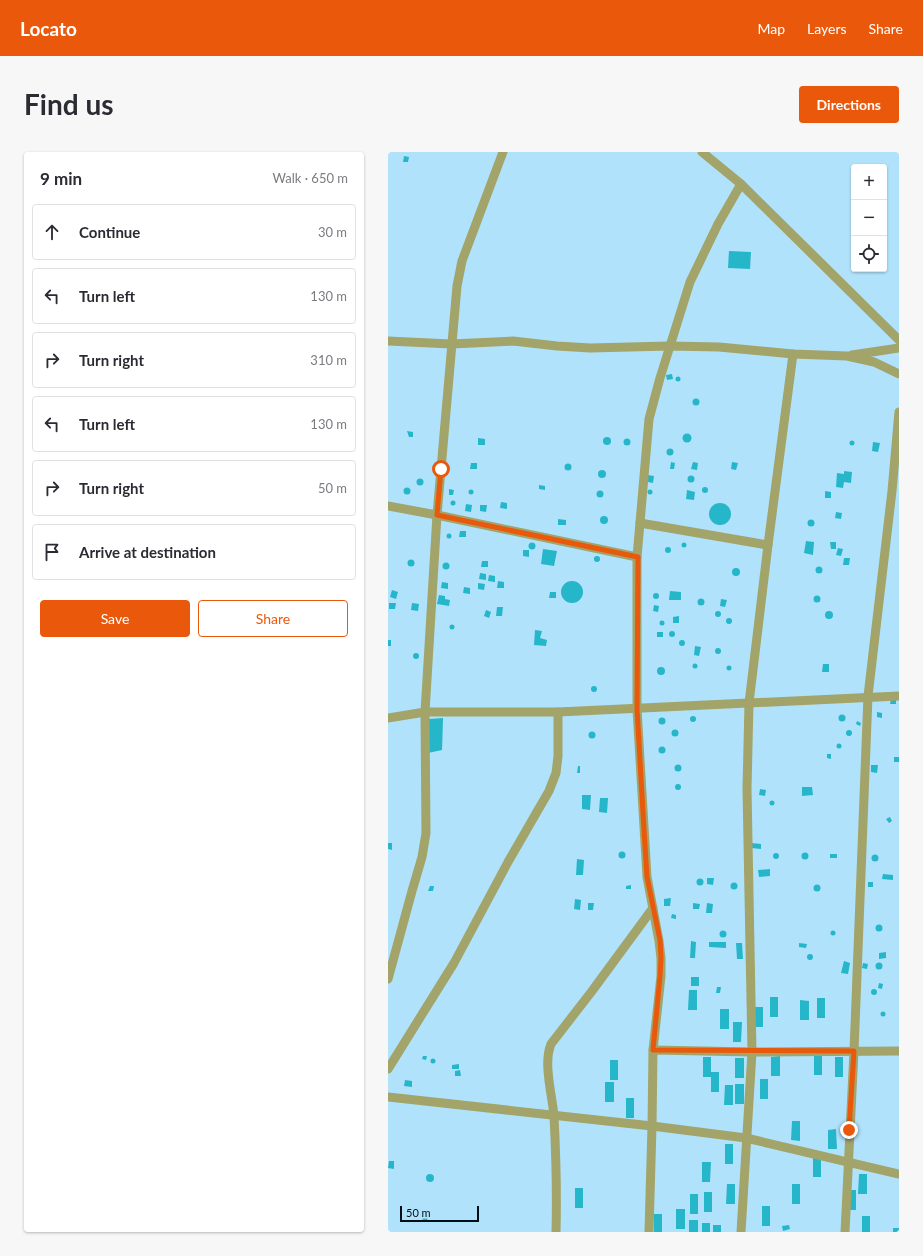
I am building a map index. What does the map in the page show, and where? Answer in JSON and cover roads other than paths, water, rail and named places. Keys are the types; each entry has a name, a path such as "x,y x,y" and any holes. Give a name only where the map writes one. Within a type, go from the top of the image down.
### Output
{"street":[{"path":"388,979 422,857 426,833 425,712 437,515 457,286 462,261 503,152"},
{"path":"702,152 741,184 899,340"},
{"path":"649,1232 653,1050 661,958 660,940 647,877 637,709 638,557 649,419 660,378 690,282 718,224 741,184"},
{"path":"388,341 451,344 513,341 590,348 670,346 847,356 874,362 899,374"},
{"path":"847,356 899,348"},
{"path":"741,1232 752,1052 747,789 750,703 768,545 793,354"},
{"path":"845,1232 854,1051 868,696 892,491 899,412"},
{"path":"388,506 638,557"},
{"path":"640,523 768,545"},
{"path":"388,718 425,712 558,712 868,696 899,696"},
{"path":"388,1069 454,963 508,862 550,791 556,773 558,756 558,712"},
{"path":"556,1232 557,1185 554,1114 548,1050 653,908"},
{"path":"653,1050 752,1052 899,1051"},
{"path":"388,1097 554,1114 746,1138 899,1174"}]}
